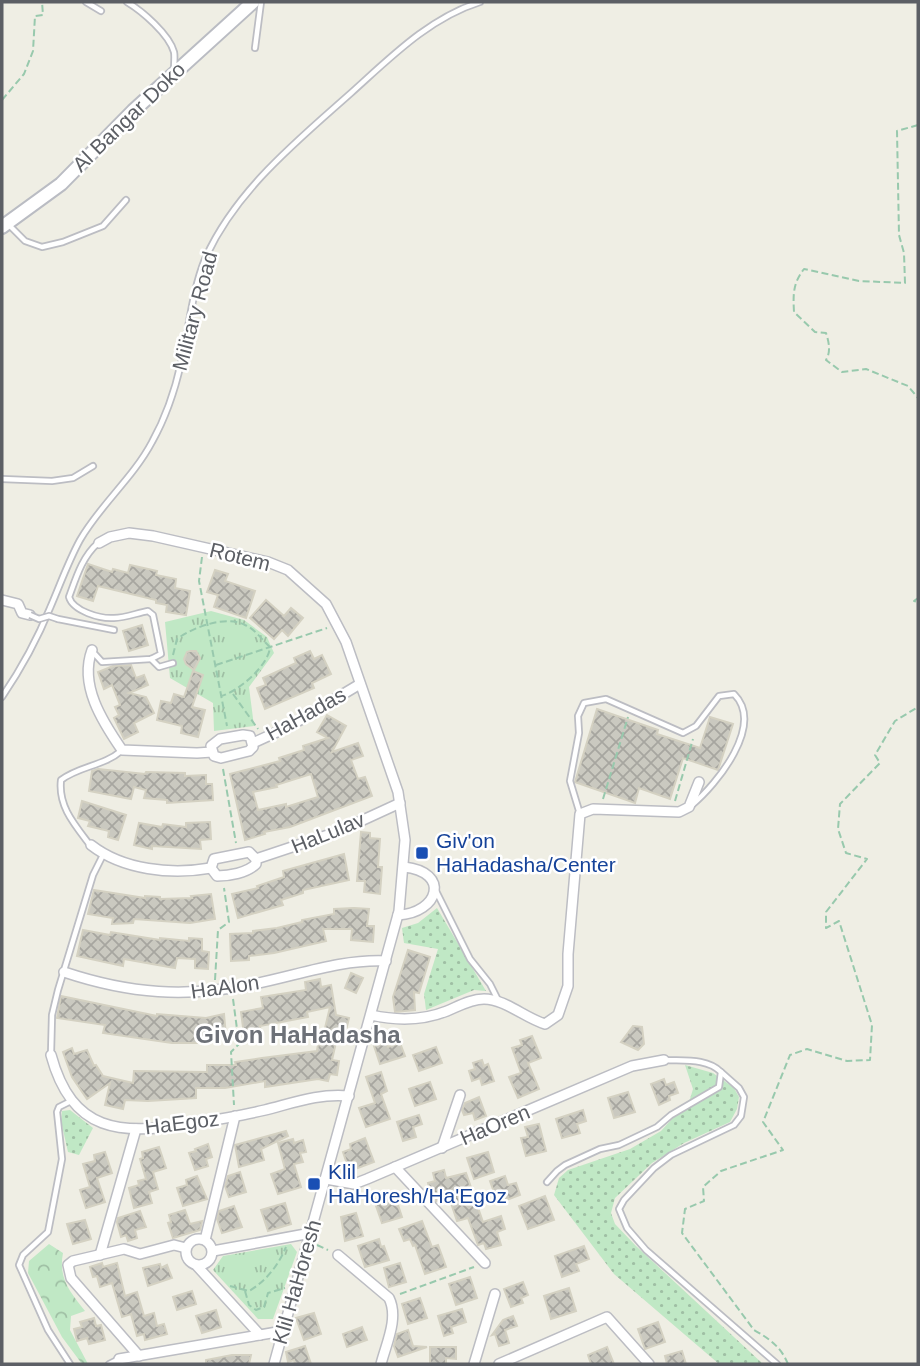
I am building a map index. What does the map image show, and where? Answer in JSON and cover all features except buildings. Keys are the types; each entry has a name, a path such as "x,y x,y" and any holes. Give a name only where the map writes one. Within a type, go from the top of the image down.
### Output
{"street":[{"name":"Al Bangar Doko","path":"5,225 61,184 133,111 253,2"},
{"name":"Rotem","path":"99,543 110,537 129,533 153,536 268,562 288,570 326,604 338,624 360,684"},
{"path":"2,600 18,604 22,613 30,615"},
{"path":"92,650 87,662 86,677 91,693 122,750 212,752"},
{"name":"HaHadas","path":"221,758 249,751 253,743 290,726 360,684"},
{"name":"Klil HaHoresh","path":"274,1364 398,915 405,840 400,803 360,684"},
{"name":"HaHadas","path":"230,737 250,736 253,743"},
{"path":"221,758 214,756 211,746 216,741 230,737"},
{"path":"371,1015 409,1020 444,1012 479,999 500,1002 545,1024 558,1015 568,986 568,945 580,814 593,808 679,812 689,807 699,782"},
{"name":"HaLulav","path":"222,876 249,870 256,864 256,859 337,832 400,803"},
{"path":"91,845 103,855 145,868 211,868"},
{"path":"211,868 214,859 238,853 250,852 256,859"},
{"path":"398,915 413,915 432,902 435,891 426,872 404,867"},
{"path":"211,868 217,876 222,876"},
{"name":"HaAlon","path":"64,972 131,990 186,993 232,988 351,961 386,961"},
{"name":"HaEgoz","path":"51,1055 62,1089 72,1101 97,1122 136,1129 159,1129 262,1111 318,1095 349,1096"},
{"name":"HaOren","path":"326,1179 354,1184 632,1066 664,1059"},
{"path":"442,1148 460,1095"},
{"path":"197,1266 210,1261 212,1251 205,1240 235,1116"},
{"path":"100,1255 136,1129"},
{"path":"396,1167 485,1263"},
{"path":"212,1251 290,1237 309,1237"},
{"path":"205,1240 192,1241 186,1248 187,1259 197,1266 260,1335"},
{"path":"139,1356 71,1278 68,1265 73,1261 124,1249 140,1254 174,1245 186,1248"},
{"path":"338,1255 389,1298 393,1308 393,1320 381,1364"},
{"path":"474,1364 495,1294"},
{"path":"499,1364 511,1362 607,1317 649,1364"},
{"path":"119,1359 283,1331"}],"lane":[{"path":"86,2 101,11"},
{"path":"127,2 144,13 174,51 174,74"},
{"path":"255,48 261,2"},
{"name":"Military Road","path":"2,696 20,671 80,540 102,507 152,444 172,397 204,262 217,234 266,173 304,135 409,41 439,20 465,6 480,2"},
{"path":"5,225 25,241 41,247 63,243 103,226 126,200"},
{"path":"2,479 52,481 73,478 93,466"},
{"path":"92,650 102,663 151,659 161,654 153,615 148,611 112,619 81,610 71,603 69,597 82,563 91,549 99,543"},
{"path":"30,615 39,619 49,616 114,630"},
{"path":"151,659 159,667 173,663"},
{"path":"580,814 570,781 579,733 578,716 584,703 606,699 626,705 683,733 696,726 719,696 734,694 743,709 743,730 736,754 689,807"},
{"path":"91,845 74,824 61,801 61,780 69,773 113,758 122,750"},
{"path":"51,1055 52,1015 93,875 103,855"},
{"path":"435,891 470,959 500,1002"},
{"path":"664,1059 707,1062 721,1072 739,1088 744,1097 741,1116 734,1125 671,1155 653,1168 619,1209 627,1228 646,1250 776,1364"},
{"path":"547,1182 565,1165 600,1149 619,1145 657,1126 719,1087 721,1072"},
{"path":"70,1364 48,1330 19,1265 23,1255 48,1232 62,1159 57,1112 59,1107 72,1101"},
{"path":"109,1364 119,1359"}],"path":[{"path":"2,100 24,74 33,51 35,16 43,15 42,2"},
{"path":"918,125 897,131 899,234 904,253 905,283 859,281 804,269 794,283 793,303 794,312 815,332 826,333 829,344 826,360 832,366 842,372 866,369 908,386 918,398"},
{"path":"206,548 200,561 199,581 230,737"},
{"path":"918,598 914,601 918,602"},
{"path":"173,663 173,648 177,639 207,625 229,621 243,624 270,647"},
{"path":"215,665 338,624"},
{"path":"221,696 232,693 261,665 269,655 270,647"},
{"path":"232,693 265,738"},
{"path":"600,809 628,719 626,705"},
{"path":"788,1364 782,1351 771,1339 754,1330 682,1233 685,1209 704,1201 703,1187 721,1171 783,1150 763,1122 790,1055 807,1049 847,1061 870,1060 872,1025 839,921 826,928 825,912 867,859 846,853 838,829 840,804 880,763 875,755 895,721 918,707"},
{"path":"672,812 696,726"},
{"path":"221,758 238,853"},
{"path":"215,991 218,930 229,922 222,876"},
{"path":"232,988 239,1044 231,1052 235,1116"},
{"path":"213,1283 249,1291 263,1282 281,1258 290,1237"},
{"path":"309,1237 338,1255"},
{"path":"389,1298 485,1263"},
{"path":"244,1289 249,1305 256,1310 264,1307 268,1293 296,1285"}],"green space":[{"path":"211,611 244,620 267,637 274,653 249,687 254,726 214,731 213,703 170,678 165,622"},
{"path":"437,908 486,991 474,990 426,1010 424,994 438,949 404,943 402,928 418,923"},
{"path":"685,1065 713,1073 734,1088 739,1097 737,1109 730,1122 684,1143 652,1163 615,1198 611,1213 615,1224 636,1246 763,1364 719,1364 614,1274 554,1195 559,1178 568,1170 630,1149 661,1131 690,1099 693,1089"},
{"path":"70,1110 93,1128 79,1155 68,1152 61,1121 62,1111"},
{"path":"49,1244 63,1253 64,1277 70,1291 85,1311 71,1316 70,1330 88,1364 82,1364 62,1337 28,1273 29,1261"},
{"path":"291,1244 297,1252 273,1319 258,1319 213,1270 223,1256"}],"place":[{"name":"Giv'on HaHadasha/Center","path":"422,853"},
{"name":"Klil HaHoresh/Ha'Egoz","path":"314,1184"}],"district":[{"name":"Givon HaHadasha","path":"298,1035"}]}
